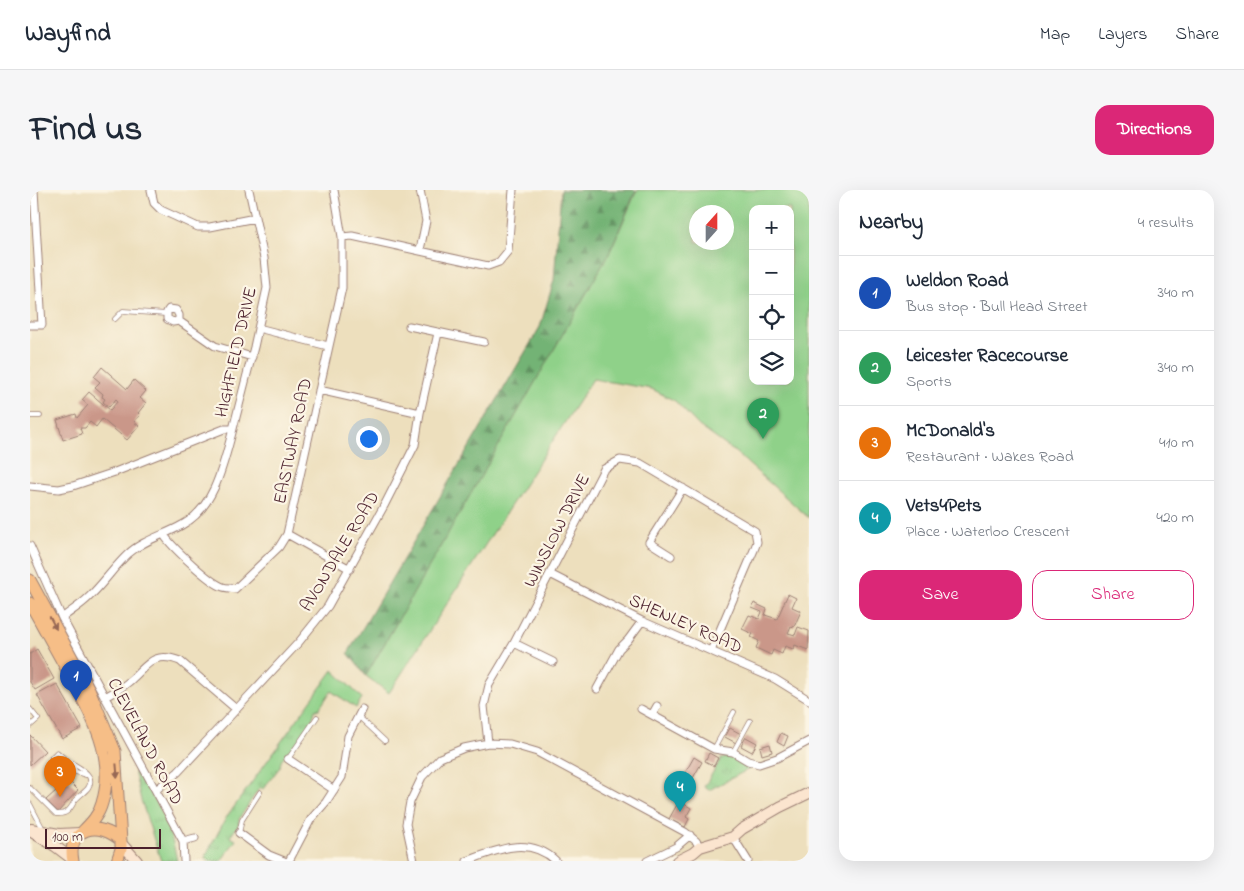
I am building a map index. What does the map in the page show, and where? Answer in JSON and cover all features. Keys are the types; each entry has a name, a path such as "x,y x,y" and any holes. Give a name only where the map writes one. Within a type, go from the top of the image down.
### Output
{"main road":[{"path":"30,580 89,689 115,751 121,842 117,861"},
{"path":"30,603 90,713 104,754 106,778 102,804 98,813 81,832 73,845 72,860"},
{"path":"677,861 700,847 733,837 742,829 780,807 809,793"},
{"path":"30,830 64,834 96,829 109,832 116,836 137,861"},
{"path":"30,830 55,846 72,860"}],"street":[{"path":"30,325 42,325 34,190"},
{"path":"151,190 154,203 161,210 198,227 210,227 255,218"},
{"name":"HIGHFIELD DRIVE","path":"30,486 59,489 72,486 115,472 224,429 233,429 252,358 267,288 264,258 248,190"},
{"name":"EASTWAY ROAD","path":"164,534 169,542 208,577 222,587 235,589 279,547 287,534 342,288 342,237 334,190"},
{"path":"420,190 426,221 420,250"},
{"path":"342,237 352,236 488,266 499,262 508,251 513,190"},
{"path":"179,321 180,315 176,310 170,310 166,314 167,319 170,321 179,321 215,346 252,358"},
{"path":"410,326 484,342"},
{"path":"258,328 328,346"},
{"name":"AVONDALE ROAD","path":"156,790 178,772 299,642 328,606 350,569 415,445 420,413 438,333"},
{"path":"319,390 420,413"},
{"path":"62,618 89,597 128,554 141,545 185,524 198,514 212,492 233,429"},
{"name":"WINSLOW DRIVE","path":"488,743 484,706 490,685 514,643 604,469 620,460 640,463 755,531 757,537 754,550 711,651"},
{"path":"670,556 649,542 683,488"},
{"path":"287,534 350,569"},
{"name":"CLEVELAND ROAD","path":"30,546 62,618 183,841 184,861"},
{"name":"SHENLEY ROAD","path":"550,574 642,621 775,679 809,700"},
{"path":"597,689 616,654 642,621"},
{"path":"514,643 553,662"},
{"path":"105,697 126,684 150,661 158,657 170,657 180,661 236,709"},
{"path":"652,715 658,706"},
{"path":"641,709 714,749 733,752 748,761 758,764 777,758 809,742"},
{"path":"289,861 311,819 342,777 348,736 360,712"},
{"path":"414,861 406,824 410,802 422,777 440,758 464,748 488,743 510,744 537,752 690,835 700,847"},
{"path":"288,759 334,790"},
{"path":"239,833 269,855 284,861"},
{"path":"647,861 676,847 690,835"},
{"path":"733,837 748,861"},
{"path":"183,841 195,838"},
{"path":"467,861 504,847 524,846 538,850 556,861"}],"lane":[{"path":"115,319 123,311 166,314"},
{"path":"30,416 40,416"},
{"path":"30,709 38,719 30,726"},
{"path":"360,712 385,741"},
{"path":"714,749 734,712"},
{"path":"288,759 317,717"},
{"path":"733,752 750,721"},
{"path":"30,788 56,814 64,814 72,809 75,801 89,787 90,782 80,766 70,762 57,752 52,757"},
{"path":"239,833 242,820 260,792"},
{"path":"30,804 45,831"}],"green space":[{"path":"561,190 636,190 609,254 366,676 348,653 540,327 554,280"},
{"path":"637,190 809,190 809,518 735,452 699,426 675,401 652,389 593,379 389,693 366,676 609,254"},
{"path":"333,670 362,698 356,708 331,691 319,709 315,710 307,729 283,757 280,767 263,789 260,787 239,819 239,824 230,837 236,840 221,861 208,861 205,857 226,818"},
{"path":"729,756 751,768 709,790 704,787 721,759"},
{"path":"134,771 150,792 162,813 171,835 177,861 161,861 141,800"}],"building":[{"path":"102,367 127,389 134,380 146,391 140,398 146,403 134,422 139,426 127,440 102,419 96,427 90,422 85,428 80,428 82,434 63,440 57,420 76,414 77,418 88,405 82,400 89,392 110,410 118,401 116,399 109,407 103,402 105,399 102,397 103,394 95,387 100,382 94,377"},
{"path":"788,594 796,598 792,607 801,611 794,627 791,626 788,633 795,635 798,627 809,631 808,650 795,645 793,649 785,646 782,654 773,650 771,655 756,648 759,641 751,637 753,634 742,629 749,615 759,619 762,612 752,608 754,603 767,609 765,615 777,619"},
{"path":"37,649 54,679 35,690 30,682 30,654"},
{"path":"57,684 82,728 62,739 37,695"},
{"path":"730,728 741,734 736,743 725,737"},
{"path":"781,733 788,736 784,746 777,742"},
{"path":"30,735 45,751 30,765"},
{"path":"746,737 757,743 752,752 741,746"},
{"path":"770,744 772,752 762,755 760,747"},
{"path":"709,753 718,758 714,766 705,761"},
{"path":"694,757 702,762 693,778 685,773"},
{"path":"68,780 78,790 58,812 46,800"},
{"path":"679,801 691,808 686,817 689,819 685,827 669,819"}],"place":[{"name":"Leicester Racecourse","path":"763,439"},
{"name":"Weldon Road","path":"76,701"},
{"name":"McDonald's","path":"60,797"},
{"name":"Vets4Pets","path":"680,812"}]}
